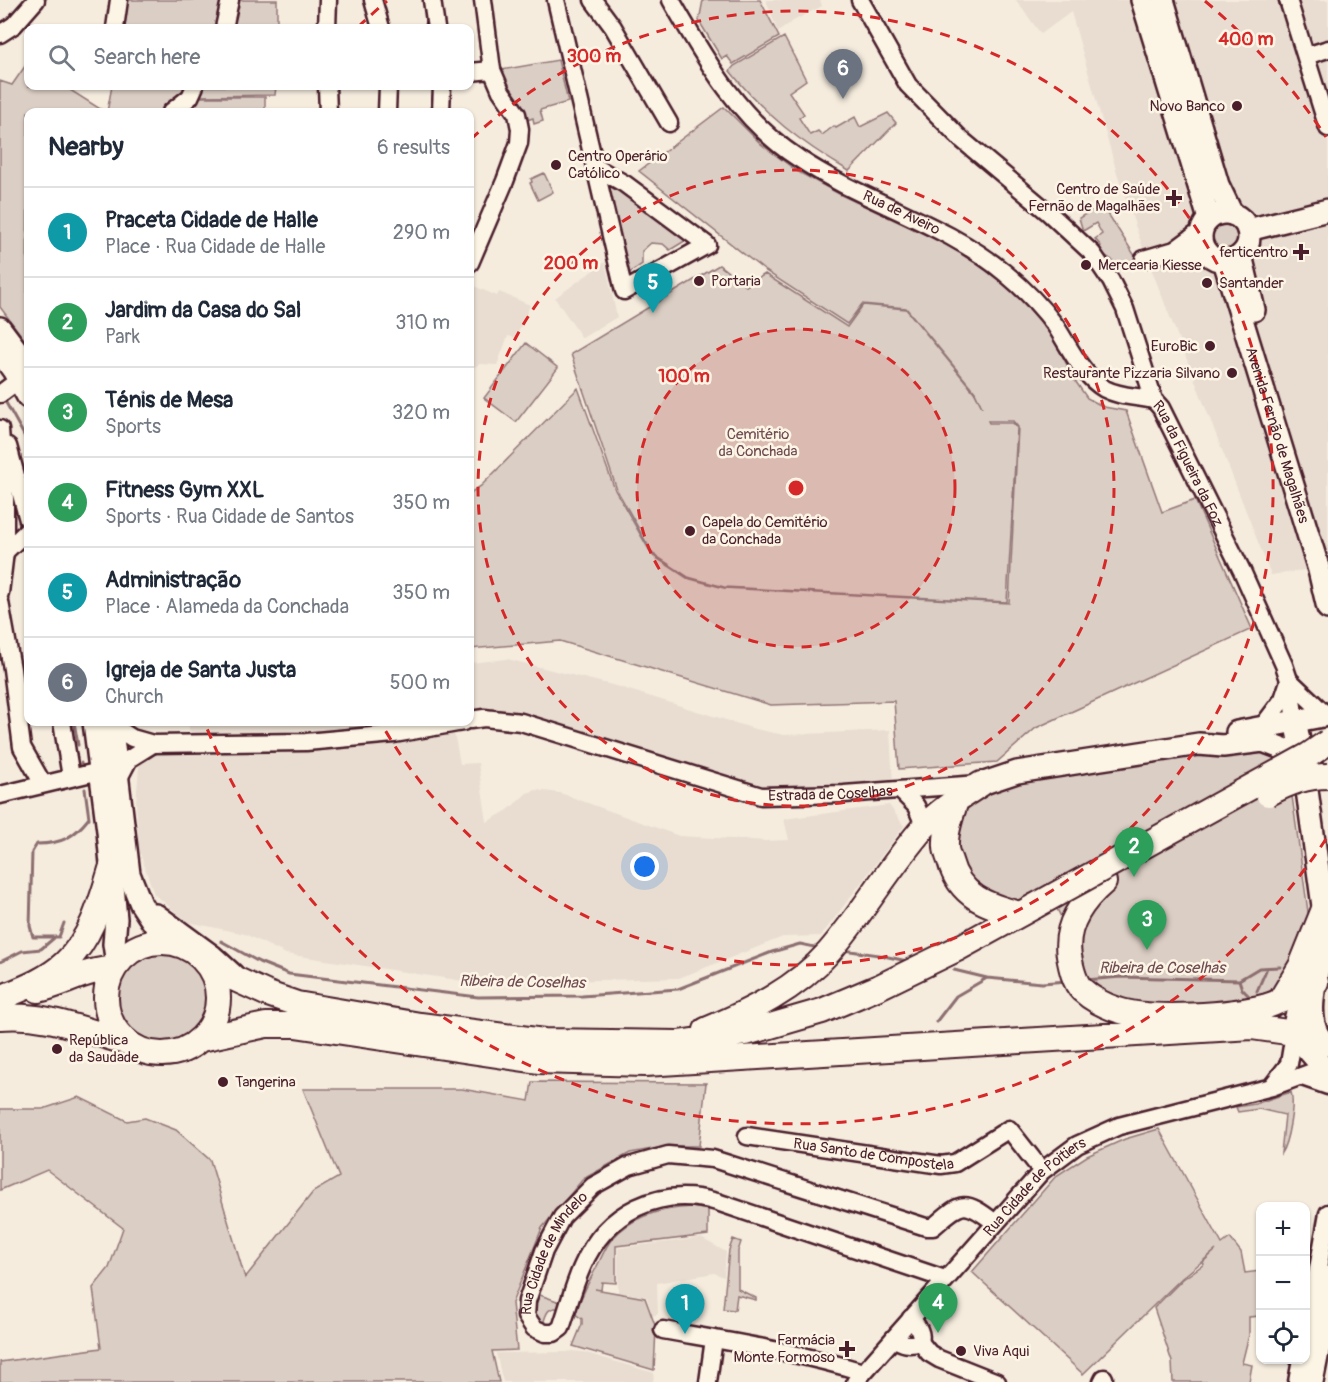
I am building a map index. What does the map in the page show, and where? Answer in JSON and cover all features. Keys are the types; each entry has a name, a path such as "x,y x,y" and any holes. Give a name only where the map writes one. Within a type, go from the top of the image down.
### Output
{"highway":[{"path":"0,1017 30,1016 59,1021 126,1042 137,1049 160,1054 182,1051 201,1039 266,1025 295,1025 538,1061 749,1045 822,1024 893,992 1309,755 1328,742"},
{"path":"956,801 950,819 946,847 953,874 971,896 996,908 1032,912 1104,882 1285,784 1314,776 1328,776"},
{"path":"644,1054 749,1012 789,987 828,953 925,827 981,783"},
{"path":"0,998 36,982 65,963 89,933 102,901 111,869"},
{"path":"1104,882 1088,895 1077,912 1070,931 1068,951 1071,967 1080,988 1096,1000 1119,1011 1165,1016 1229,1013 1268,1006 1322,976"},
{"path":"1280,1000 1301,966 1324,909"},
{"path":"126,1042 113,1027 106,1008 106,988 115,967 126,954 152,943 166,942 183,946 197,954 208,967 217,985 218,1004 212,1023 201,1039"},
{"path":"0,998 55,987 89,973 115,967"},
{"path":"208,967 297,1004 420,1024 644,1054 1252,1027 1271,1028 1294,1034 1327,1064"}],"main road":[{"path":"1142,0 1205,225 1201,238 1234,248 1328,210"},
{"path":"1163,0 1218,185 1232,214"},
{"path":"1205,225 1220,214 1232,214 1239,218 1234,248"},
{"name":"Avenida Fernão de Magalhães","path":"1234,248 1328,552"},
{"name":"Avenida Fernão de Magalhães","path":"1234,248 1328,608"},
{"path":"0,328 24,361"},
{"path":"0,352 14,370 14,392"},
{"path":"1199,744 1216,737 1328,715"},
{"path":"1199,744 1223,746 1263,741 1289,751 1303,761 1328,715"},
{"name":"Rua da Figueira da Foz","path":"1295,720 1324,909 1325,944 1322,976 1312,1017 1327,1064"},
{"path":"106,726 111,869 116,919 115,967"},
{"name":"Estrada de Coselhas","path":"981,783 1017,772 1199,744"},
{"path":"109,776 129,874 141,904 166,942"},
{"path":"141,904 213,956 240,982"},
{"path":"1294,1034 1297,1009 1304,996 1322,976"},
{"path":"1312,1382 1320,1300 1328,1277"},
{"path":"1326,1382 1328,1373"}],"street":[{"path":"0,34 14,25 36,0"},
{"path":"116,24 119,0"},
{"path":"225,24 230,0"},
{"path":"327,24 328,0"},
{"path":"373,0 380,24"},
{"path":"432,0 435,24"},
{"path":"474,254 506,181 519,143 520,129 517,114 501,91 492,70 483,0"},
{"path":"556,0 624,291 707,245 626,184 597,168"},
{"path":"593,0 613,27 669,123"},
{"name":"Rua de Aveiro","path":"671,0 725,90 754,122 796,158 970,247 1027,292 1053,323 1088,375 1105,388 1121,395 1154,400"},
{"name":"Rua da Figueira da Foz","path":"860,0 908,85 961,139 1049,213 1092,253 1112,281 1125,309 1154,400 1161,408 1242,571 1289,680 1295,720"},
{"path":"1288,0 1328,128"},
{"path":"1306,56 1328,49"},
{"path":"474,72 492,70"},
{"path":"176,108 190,97 193,90"},
{"path":"327,90 328,108"},
{"path":"387,108 388,90"},
{"path":"441,108 442,90"},
{"path":"1144,259 1175,250 1234,248 1328,220"},
{"path":"1175,250 1205,225"},
{"path":"0,429 11,452 24,504"},
{"path":"0,429 5,499 5,552 0,593"},
{"path":"5,552 24,534"},
{"path":"0,602 12,669 22,747 44,784"},
{"path":"1262,727 1283,699 1289,680 1328,715"},
{"name":"Estrada de Coselhas","path":"474,719 484,718 521,722 761,796 900,790 981,783"},
{"path":"63,726 71,777"},
{"path":"111,726 132,738 153,744 306,742 394,734 440,726"},
{"path":"0,795 71,777 109,776 129,759 153,744"},
{"path":"900,790 956,801"},
{"path":"900,790 915,806 925,827"},
{"path":"1272,1087 1289,1064 1294,1034"},
{"name":"Rua Cidade de Poitiers","path":"859,1377 994,1222 1042,1171 1077,1145 1119,1126 1272,1087 1302,1077 1327,1064"},
{"name":"Rua Santo de Compostela","path":"747,1136 941,1165 955,1163 1009,1129 1042,1171"},
{"name":"Rua Cidade de Mindelo","path":"945,1279 717,1202 685,1196 644,1203 619,1217 597,1240 582,1267 561,1328 554,1333 545,1333 534,1328 528,1322 525,1309 544,1251 562,1217 593,1186 629,1166 668,1155 713,1158 926,1227 933,1227 944,1215 963,1206 976,1209 994,1222"},
{"path":"1310,1324 1320,1300 1328,1213"},
{"path":"911,1318 919,1329 920,1342 929,1353 997,1382"},
{"path":"663,1330 734,1341 826,1361 859,1377"},
{"path":"894,1338 912,1345 920,1342"},
{"path":"708,1382 714,1339"},
{"path":"1297,1382 1300,1364"}],"shaded area":[{"path":"766,0 820,0 822,6 793,21 778,32"},
{"path":"1016,0 1328,0 1328,597 1313,601 1305,570 1271,575 1142,245 1117,173 1071,12 1041,34"},
{"path":"605,262 617,317 582,338 555,298"},
{"path":"474,286 497,296 499,292 530,305 516,338 508,336 497,365 480,364 474,367"},
{"path":"507,659 616,686 755,729 784,735 890,730 893,786 773,794 474,716 474,663"},
{"path":"189,726 391,726 302,737 191,740"},
{"path":"454,732 460,764 478,763 487,822 508,810 527,793 536,790 560,793 679,836 766,841 789,840 784,819 889,805 904,826 821,936 783,937 679,978 477,983 286,954 245,934 188,922 154,894 139,850 136,802 140,756 166,750"},
{"path":"701,1238 726,1252 724,1277 714,1273 657,1283 658,1314 652,1316 647,1297 618,1292 618,1248"},
{"path":"583,1352 654,1373 653,1382 503,1382 496,1353"}],"green space":[{"path":"126,0 224,0 217,24 123,24"},
{"path":"234,0 277,0 277,24 229,24"},
{"path":"703,0 760,0 779,37 733,64 727,56 722,59 699,21"},
{"path":"784,37 806,80 789,92 804,114 799,118 810,135 818,131 822,135 834,126 836,128 855,117 860,127 888,113 896,123 849,171 785,127 757,102 730,71 734,66"},
{"path":"558,60 568,102 540,110 543,121 534,124 533,118 527,120 517,99 506,87 501,70"},
{"path":"24,68 24,90 70,90 99,108 24,108 24,339 0,307 0,81 12,85"},
{"path":"111,90 186,90 167,108 108,108"},
{"path":"198,90 276,90 275,95 195,96"},
{"path":"194,97 265,97 265,108 182,108"},
{"name":"Cemitério da Conchada","path":"724,107 761,144 797,171 841,195 974,257 1014,287 1045,323 1087,398 1104,407 1126,411 1162,512 1195,500 1252,629 1036,728 997,762 899,769 894,701 771,705 560,641 474,649 474,490 578,388 615,490 652,555 687,578 724,588 1009,603 1018,427 1013,421 988,421 989,423 1013,423 1017,428 1007,602 724,587 688,577 653,554 617,490 571,354 719,265 746,286 765,274 847,327 863,305 906,309 974,392 982,407 975,392 906,308 862,304 847,324 764,270 639,171"},
{"path":"544,173 553,192 538,200 530,183 531,179"},
{"path":"608,181 688,239 670,250 663,244 651,243 642,251 642,264 625,276 604,184"},
{"path":"1098,206 1101,211 1105,209 1137,259 1118,270 1112,260 1097,250 1101,246 1095,239 1102,234 1096,223 1083,231 1079,218"},
{"path":"1223,223 1234,227 1238,238 1234,249 1223,253 1212,249 1208,238 1212,227"},
{"path":"526,343 558,368 516,422 484,398"},
{"path":"1252,748 1277,755 1291,789 1309,919 1299,951 1276,991 1227,1004 1165,1007 1122,1002 1087,982 1075,945 1047,889 1024,900 994,899 972,888 953,840 958,823 966,811 988,795 1021,781"},
{"path":"161,950 179,953 195,964 206,980 209,998 206,1016 195,1032 179,1043 161,1046 143,1043 127,1032 116,1016 113,998 116,980 127,964 143,953"},
{"path":"532,1082 706,1083 699,1146 669,1146 630,1153 583,1179 542,1228 512,1303 517,1350 492,1351 499,1382 0,1382 0,1362 101,1348 93,1288 109,1268 123,1228 47,1170 0,1190 0,1109 43,1109 79,1097 127,1121 145,1118 176,1130 210,1160 245,1278 313,1192 339,1177 303,1089 462,1089 529,1101"},
{"path":"1291,1092 1290,1123 1281,1153 1285,1115 1259,1109 1238,1112 1236,1107 1255,1104"},
{"path":"1159,1129 1222,1244 1230,1238 1241,1252 1245,1273 1256,1272 1256,1316 1249,1317 1249,1335 1242,1363 1252,1365 1249,1382 1173,1382 1172,1362 1154,1308 1183,1279 1204,1264 1203,1262 1216,1250 1182,1278 1083,1374 972,1272 1056,1176 1087,1156 1125,1139"},
{"path":"692,1207 708,1210 708,1235 616,1246 616,1283 602,1282 601,1290 595,1289 645,1298 656,1328 654,1370 573,1346 582,1324 582,1319 575,1314 577,1308 612,1239 629,1224 648,1215 670,1209"},
{"path":"733,1239 741,1242 738,1251 738,1289 756,1298 756,1300 737,1295 735,1310 723,1309 729,1250"},
{"path":"537,1294 560,1302 558,1308 548,1312 543,1324 536,1320 532,1306"}],"waterway":[{"path":"5,401 24,435"},
{"path":"75,726 78,745"},
{"path":"64,923 59,937 33,937 30,926 32,852 37,844 54,843 73,835 89,818 85,789"},
{"name":"Ribeira de Coselhas","path":"0,962 22,951 41,949 54,938"},
{"name":"Ribeira de Coselhas","path":"221,941 259,962 289,974 478,997 582,996 678,989 772,952 800,944 819,948"},
{"path":"843,950 907,961"},
{"path":"1251,998 1242,989 1239,980 1259,968 1280,967"},
{"path":"1257,991 1267,968"},
{"path":"954,970 987,978"},
{"name":"Ribeira de Coselhas","path":"1086,980 1121,977 1239,980"},
{"path":"936,1022 956,996 987,978 1042,983 1067,981"}],"place":[{"name":"Igreja de Santa Justa","path":"843,99"},
{"name":"Novo Banco","path":"1237,106"},
{"name":"Centro Operário Católico","path":"556,165"},
{"name":"Centro de Saúde Fernão de Magalhães","path":"1174,198"},
{"name":"ferticentro","path":"1301,252"},
{"name":"Mercearia Kiesse","path":"1086,265"},
{"name":"Portaria","path":"699,281"},
{"name":"Santander","path":"1207,283"},
{"name":"Administração","path":"653,313"},
{"name":"EuroBic","path":"1210,346"},
{"name":"Restaurante Pizzaria Silvano","path":"1232,373"},
{"name":"Capela do Cemitério da Conchada","path":"690,531"},
{"name":"Jardim da Casa do Sal","path":"1134,877"},
{"name":"Ténis de Mesa","path":"1147,950"},
{"name":"República da Saudade","path":"57,1049"},
{"name":"Tangerina","path":"223,1082"},
{"name":"Fitness Gym XXL","path":"938,1333"},
{"name":"Praceta Cidade de Halle","path":"685,1334"},
{"name":"Farmácia Monte Formoso","path":"847,1349"},
{"name":"Viva Aqui","path":"961,1351"}]}
